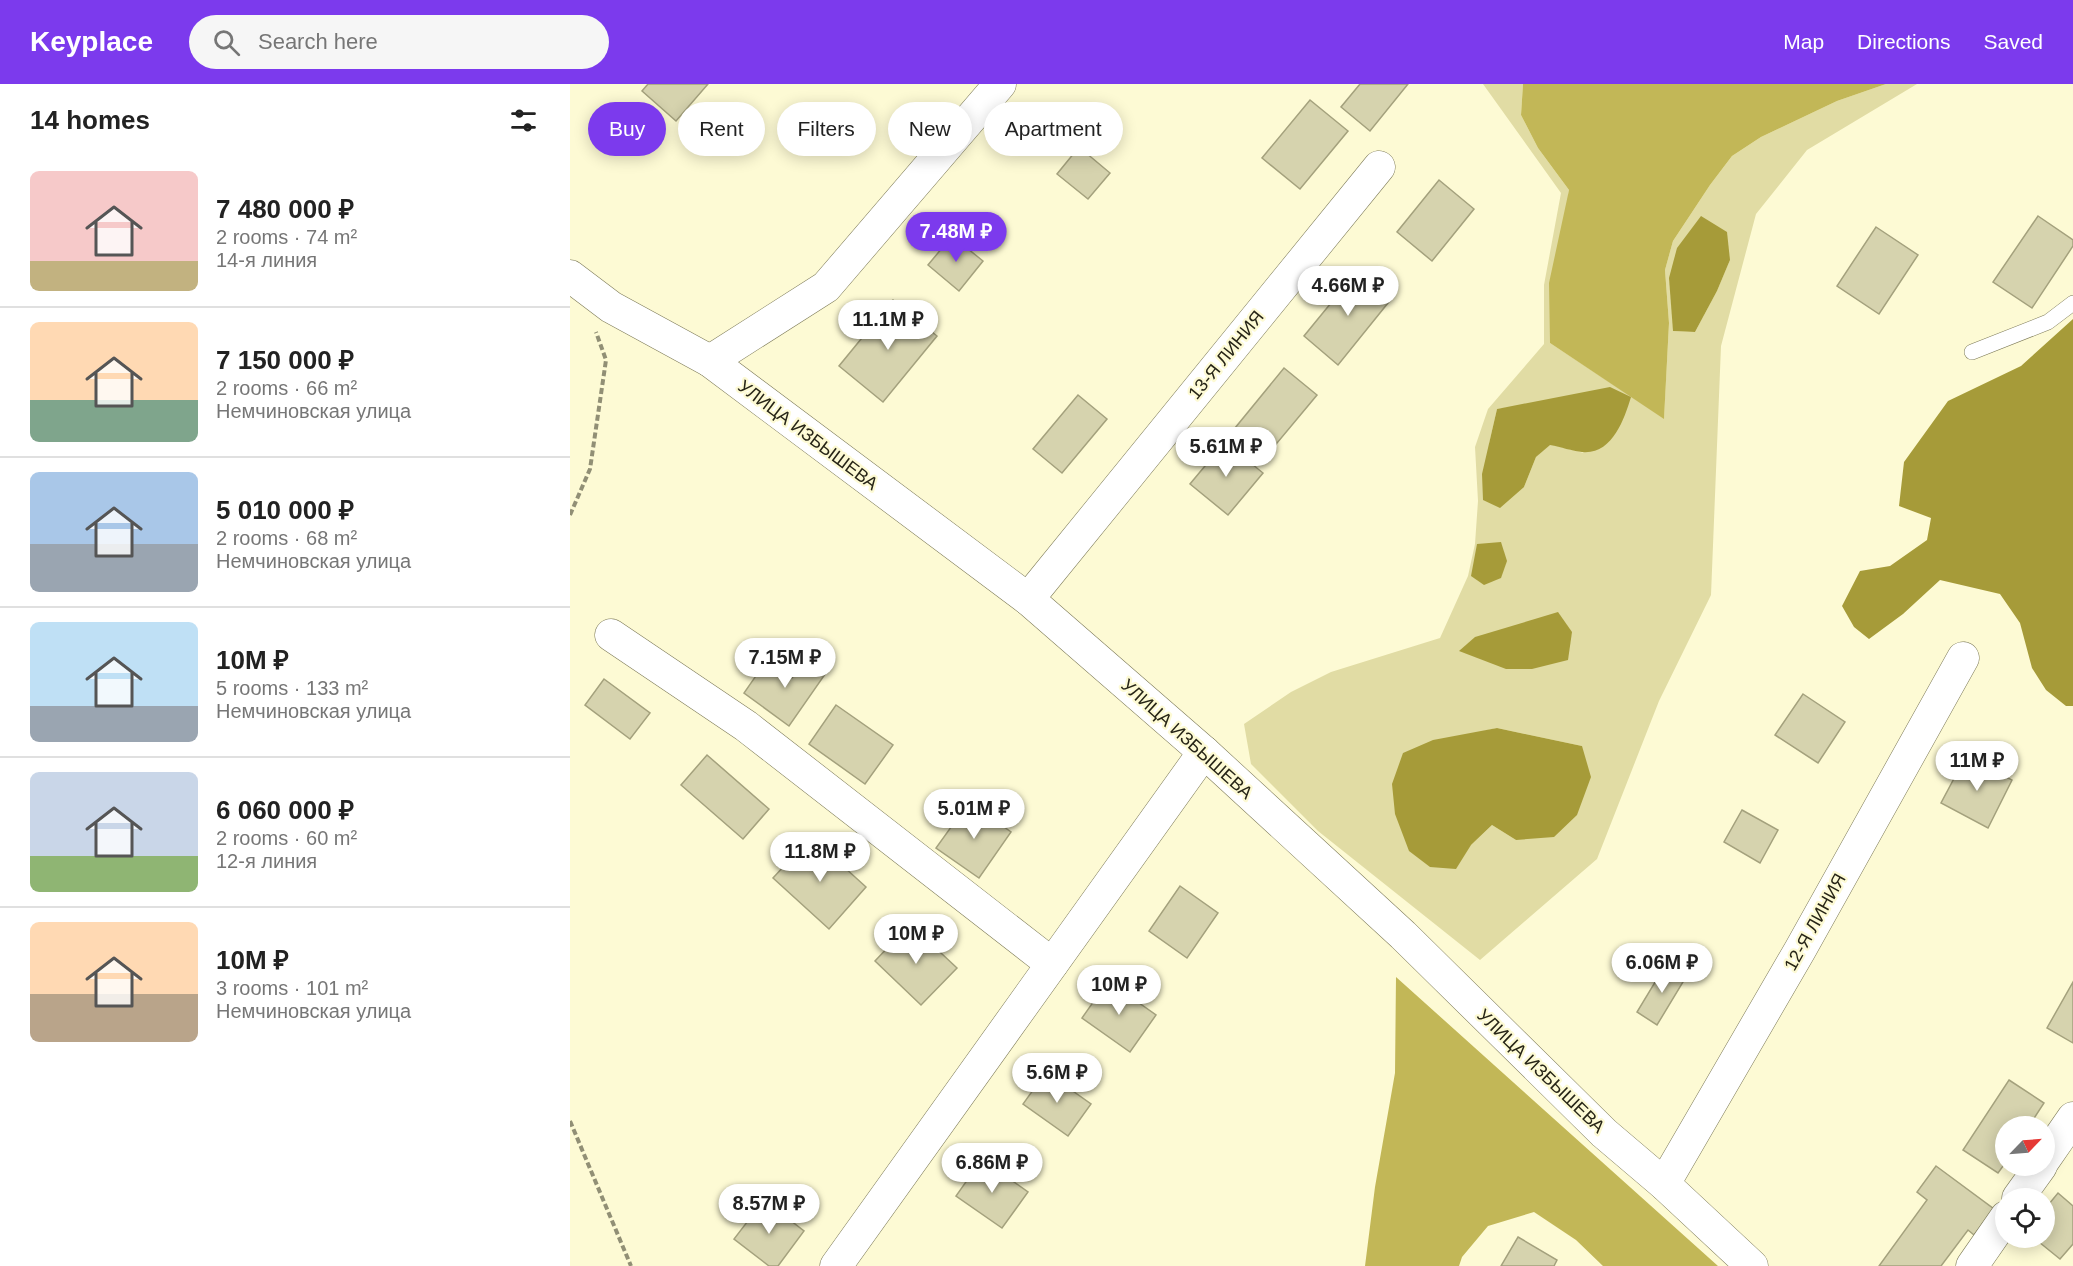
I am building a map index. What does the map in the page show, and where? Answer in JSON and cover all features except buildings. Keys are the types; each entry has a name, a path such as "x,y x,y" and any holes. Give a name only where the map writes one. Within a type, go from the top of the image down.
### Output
{"street":[{"path":"710,361 826,287 1000,84"},
{"name":"13-Я ЛИНИЯ","path":"1028,599 1379,167"},
{"name":"УЛИЦА ИЗБЫШЕВА","path":"570,276 611,307 710,361 1028,599 1204,752 1403,935 1604,1133 1664,1184 1752,1266"},
{"path":"611,634 746,726 1052,964"},
{"name":"12-Я ЛИНИЯ","path":"1664,1184 1800,950 1963,658"},
{"path":"836,1266 1204,752"},
{"path":"2055,1144 2073,1118"},
{"path":"1972,1266 1995,1233"}],"lane":[{"path":"1972,351 2048,322 2073,303"}],"path":[{"path":"570,515 590,469 606,360 595,327"},
{"path":"570,1121 631,1266"}],"shaded area":[{"path":"1483,84 1523,84 1521,115 1538,148 1569,190 1550,343 1664,418 1669,323 1665,270 1673,241 1710,185 1732,156 1761,137 1837,101 1886,84 1917,84 1807,150 1756,214 1721,346 1711,595 1659,701 1597,859 1480,960 1318,831 1251,764 1244,724 1291,692 1331,672 1440,638 1468,576 1475,544 1478,501 1475,447 1488,409 1544,344 1544,285 1561,193","holes":["1730,260 1717,291 1695,332 1673,331","1533,404 1584,453 1550,444 1536,457 1524,487 1489,444 1497,409","1497,728 1582,746 1516,840 1492,825 1471,845 1484,731"]},
{"path":"1523,84 1886,84 1837,101 1761,137 1732,156 1710,185 1673,241 1665,270 1669,323 1664,419 1550,343 1549,283 1569,190 1538,148 1521,115"},
{"path":"1701,216 1727,232 1730,260 1717,291 1695,332 1673,331 1669,278 1677,248"},
{"path":"2073,319 2073,706 2066,706 2046,690 2032,668 2020,623 2000,594 1940,580 1903,614 1869,639 1854,627 1842,606 1860,571 1890,566 1927,540 1931,518 1899,506 1904,462 1948,401 2021,366"},
{"path":"1610,387 1631,397 1625,416 1609,442 1601,448 1582,452 1550,445 1536,457 1524,487 1500,508 1483,500 1482,474 1497,409"},
{"path":"1501,542 1507,561 1501,578 1484,585 1471,576 1477,544"},
{"path":"1558,612 1572,632 1568,660 1532,669 1506,669 1459,651 1475,637"},
{"path":"1497,728 1582,746 1591,777 1577,815 1554,837 1516,840 1492,825 1471,845 1456,869 1430,867 1409,851 1395,814 1392,784 1403,753 1433,740"},
{"path":"1396,977 1718,1266 1603,1266 1576,1240 1534,1212 1488,1226 1462,1257 1459,1266 1365,1266 1375,1187 1395,1073"}]}
